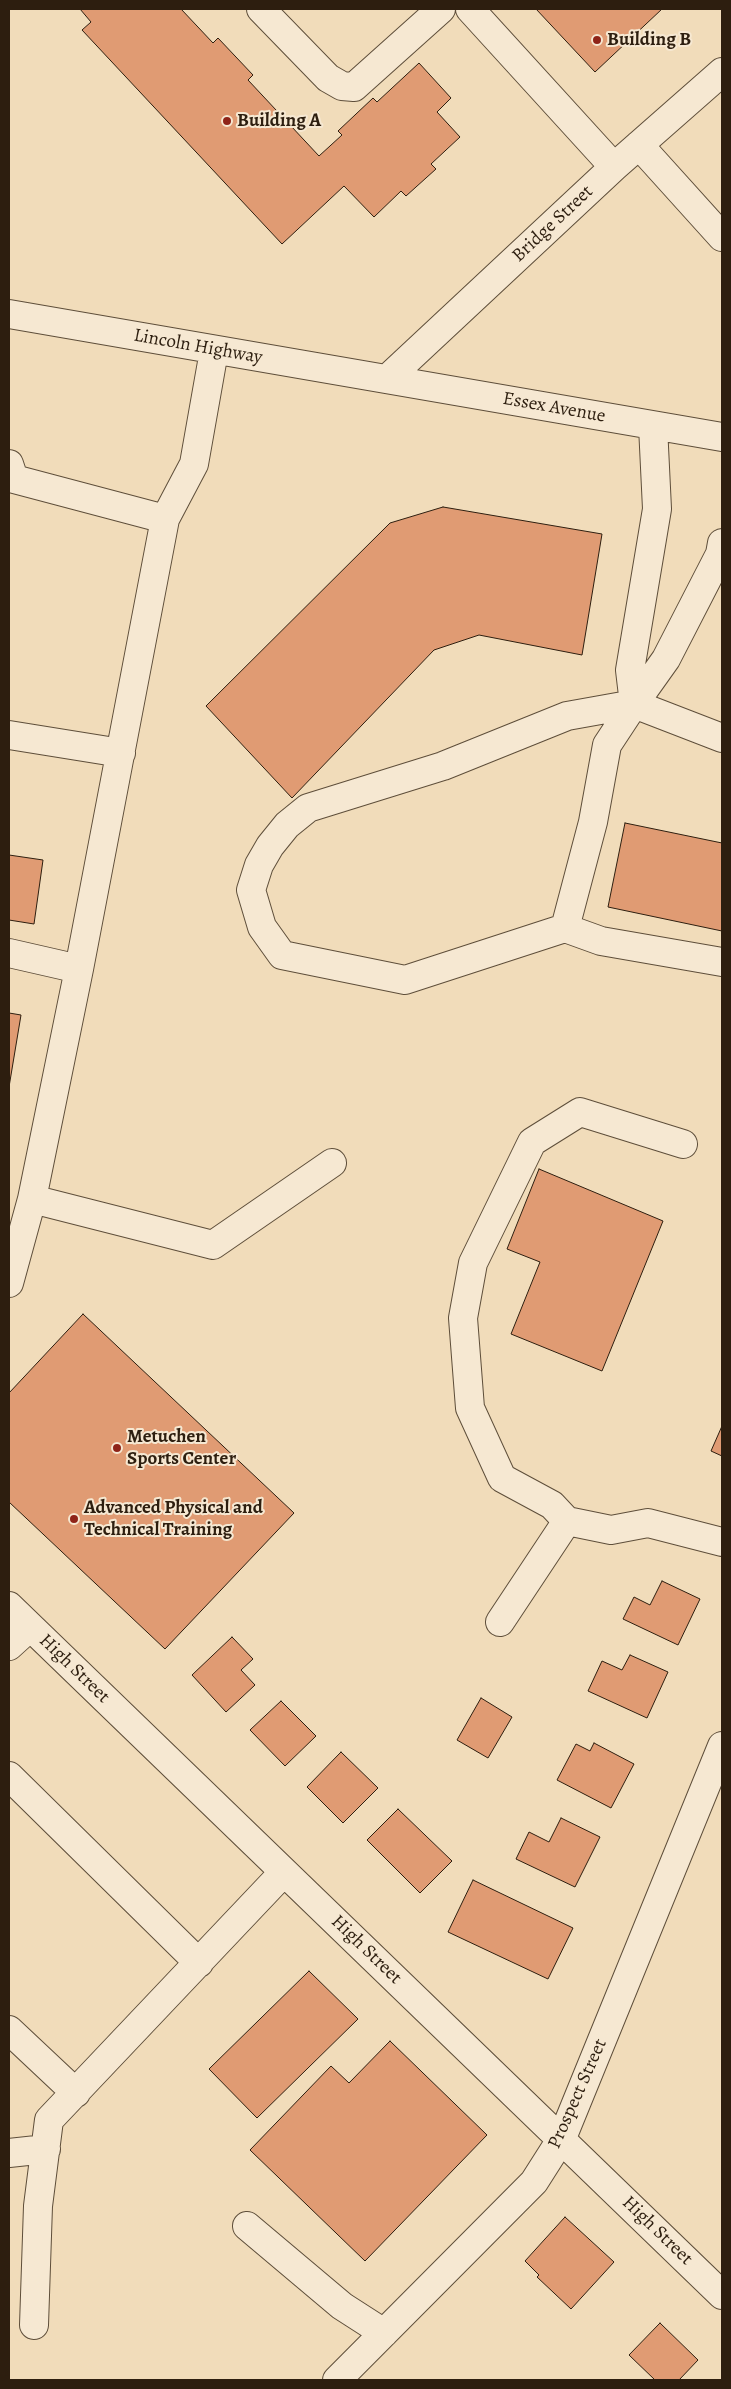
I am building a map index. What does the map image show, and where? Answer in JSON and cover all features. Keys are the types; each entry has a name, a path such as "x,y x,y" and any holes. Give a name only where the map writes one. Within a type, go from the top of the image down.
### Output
{"street":[{"path":"261,9 328,78 342,86 354,86 441,9"},
{"path":"470,9 614,167"},
{"name":"Bridge Street","path":"387,379 614,167 722,72"},
{"path":"639,145 722,237"},
{"name":"Lincoln Highway","path":"9,314 387,379"},
{"path":"9,1283 32,1199 79,969 166,519 194,464 214,350"},
{"name":"Essex Avenue","path":"387,379 722,437"},
{"path":"634,704 630,670 657,510 652,426"},
{"path":"11,473 166,519"},
{"path":"565,928 593,822 607,744 666,660 720,554 722,543"},
{"path":"722,738 634,704 567,716 444,766 308,808 287,825 270,846 258,865 251,890 262,928 282,955 405,980 565,928 601,941 722,962"},
{"path":"9,735 121,753"},
{"path":"9,952 79,969"},
{"path":"683,1144 580,1112 532,1142 473,1263 463,1318 470,1408 502,1478 552,1505 567,1520 611,1530 648,1523 722,1542"},
{"path":"32,1199 214,1245 332,1163"},
{"path":"500,1622 567,1520"},
{"name":"High Street","path":"9,1606 562,2138 722,2295"},
{"path":"9,1646 30,1626"},
{"name":"Prospect Street","path":"337,2380 534,2182 562,2138 713,1797 722,1746"},
{"path":"9,1776 199,1963"},
{"path":"34,2325 38,2206 49,2120 284,1872"},
{"path":"9,2030 76,2092"},
{"path":"9,2153 46,2149"},
{"path":"247,2226 342,2306 384,2333"}],"building":[{"name":"Building A","path":"80,9 181,9 213,43 218,38 253,75 248,80 319,156 342,135 338,131 373,98 377,102 419,63 451,98 437,112 460,137 431,164 436,169 406,196 401,191 374,217 344,186 282,244 82,30 91,22"},
{"name":"Building B","path":"536,9 662,9 595,72"},
{"path":"443,507 602,534 582,655 479,635 434,650 292,798 206,706 390,523"},
{"path":"625,823 722,843 722,931 608,907"},
{"path":"9,855 43,860 34,924 9,920"},
{"path":"9,1013 21,1015 9,1087"},
{"path":"539,1169 663,1221 602,1371 511,1334 540,1262 507,1249"},
{"name":"Metuchen Sports Center","path":"83,1314 294,1513 165,1649 9,1502 9,1393"},
{"path":"722,1426 722,1456 711,1451"},
{"path":"662,1581 700,1599 678,1645 623,1619 634,1597 650,1605"},
{"path":"232,1637 253,1659 241,1670 255,1685 226,1712 192,1675"},
{"path":"630,1655 668,1672 647,1718 588,1691 602,1661 622,1670"},
{"path":"481,1698 512,1717 488,1758 457,1740"},
{"path":"281,1701 316,1736 285,1766 250,1730"},
{"path":"594,1743 634,1764 611,1808 557,1780 576,1744 590,1751"},
{"path":"341,1752 378,1788 343,1823 307,1787"},
{"path":"398,1809 452,1861 420,1893 367,1840"},
{"path":"561,1818 600,1837 575,1887 516,1859 529,1832 549,1842"},
{"path":"473,1880 573,1928 548,1979 448,1932"},
{"path":"309,1971 358,2019 257,2118 209,2069"},
{"path":"390,2041 487,2135 365,2261 250,2150 331,2066 349,2083"},
{"path":"565,2217 614,2262 571,2309 537,2277 539,2275 525,2261"},
{"path":"660,2323 698,2360 679,2380 655,2380 629,2355"}],"place":[{"name":"Building B","path":"597,40"},
{"name":"Building A","path":"227,121"},
{"name":"Metuchen Sports Center","path":"117,1448"},
{"name":"Advanced Physical and Technical Training","path":"74,1519"}]}
